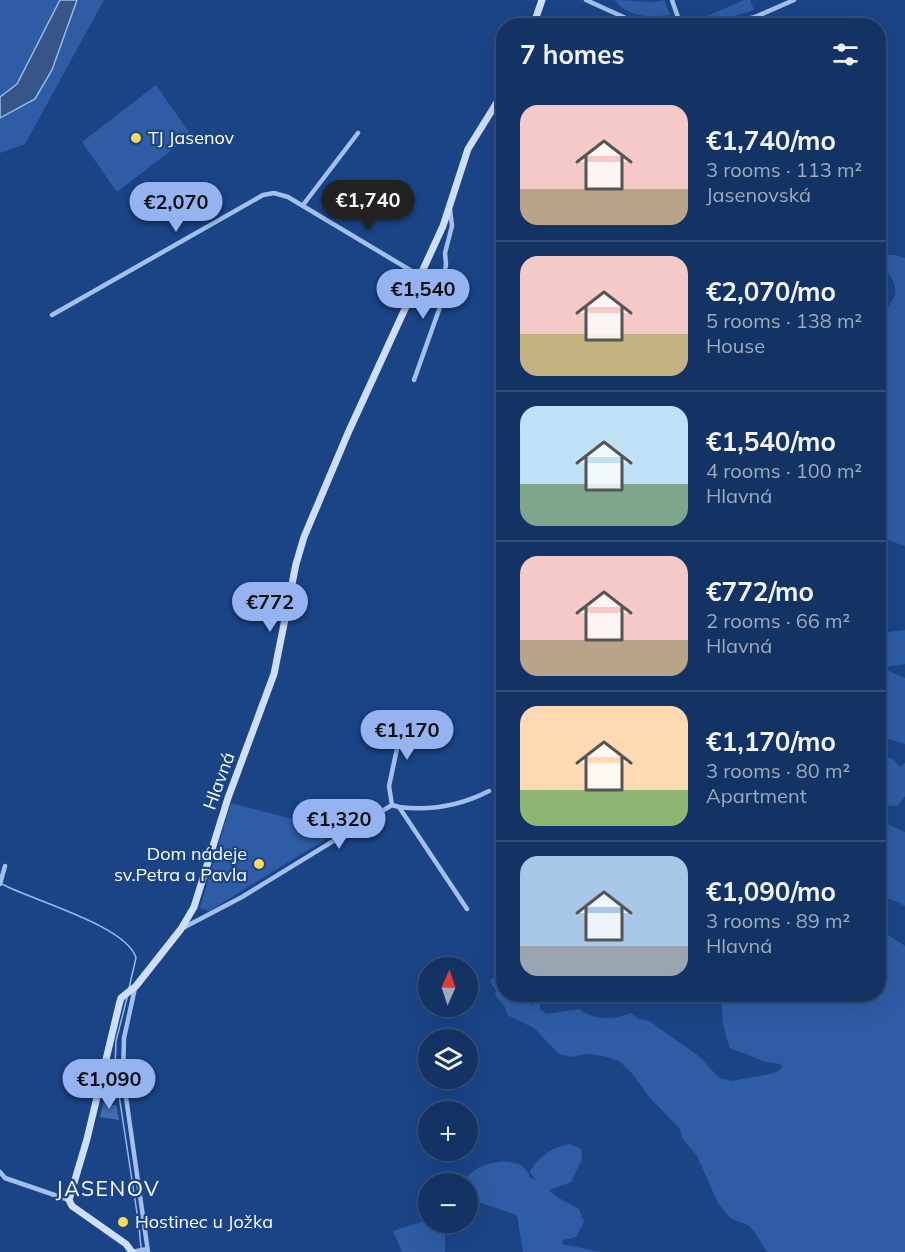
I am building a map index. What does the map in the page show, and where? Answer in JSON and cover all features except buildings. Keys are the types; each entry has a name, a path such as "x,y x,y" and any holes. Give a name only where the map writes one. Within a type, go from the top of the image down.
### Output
{"street":[{"path":"536,18 542,0"},
{"path":"586,0 620,18"},
{"path":"672,0 678,18"},
{"path":"751,18 794,0"},
{"name":"Hlavná","path":"69,1200 87,1139 118,1005 123,996 134,987 181,929 194,907 228,798 274,674 296,564 304,537 348,433 417,285 450,205 468,149 496,104"},
{"path":"303,205 358,133"},
{"path":"52,315 263,195 274,193 288,196 420,276"},
{"path":"414,380 440,307 446,264 445,253 452,226 450,205"},
{"path":"392,805 389,786 404,716"},
{"path":"181,929 201,920 392,805 420,809 441,807 473,799 489,791"},
{"path":"399,807 467,909"},
{"path":"0,884 5,866"},
{"path":"194,907 194,915 201,920"},
{"path":"134,987 124,1038 123,1076 140,1251"},
{"path":"0,1172 2,1178 69,1200 72,1206 126,1244 140,1251"}],"shaded area":[{"path":"0,0 104,0 25,144 0,153"},
{"path":"60,0 77,0 52,70 35,99 0,118 0,97 17,84"},
{"path":"615,0 649,2 664,0 670,15 640,15 626,10"},
{"path":"744,0 750,0 754,10 721,18 684,18 682,16 707,16"},
{"name":"TJ Jasenov","path":"156,85 191,135 117,192 82,142"},
{"path":"886,255 905,258 905,546 886,539 886,308 895,294 894,284 886,267"},
{"path":"905,630 905,664 886,667 886,632"},
{"path":"886,669 905,678 905,744 886,738"},
{"path":"886,756 893,759 900,767 905,763 905,796 898,806 886,805"},
{"path":"231,803 339,831 209,911 200,908"},
{"path":"886,823 905,832 905,906 886,899"},
{"path":"886,934 905,946 905,1252 767,1252 748,1225 730,1218 718,1203 697,1156 682,1138 680,1129 650,1098 631,1072 619,1061 604,1056 586,1054 571,1057 559,1054 534,1028 507,1015 501,1002 529,1002 533,1005 540,1002 540,1009 546,1014 579,1009 604,1018 631,1013 639,1019 649,1021 700,1057 719,1078 732,1081 779,1071 782,1067 780,1064 763,1061 730,1048 724,1026 722,1003 886,1002"},
{"path":"496,977 496,990 490,981"},
{"path":"570,1144 581,1149 582,1159 571,1182 549,1190 579,1209 584,1221 576,1237 563,1240 562,1244 600,1252 523,1252 517,1216 478,1202 478,1173 471,1173 486,1165 508,1162 518,1164 525,1169 530,1178 535,1180 530,1171 538,1161 547,1153"},
{"path":"418,1223 418,1233 445,1233 445,1252 402,1252 393,1231"}],"waterway":[{"path":"2,884 77,915 116,935 129,946 136,958 129,988"},
{"path":"127,998 116,1041 115,1069 141,1248"}],"place":[{"name":"TJ Jasenov","path":"136,138"},
{"name":"Dom nádeje sv.Petra a Pavla","path":"259,864"},
{"name":"Hostinec u Jožka","path":"123,1222"}],"district":[{"name":"JASENOV","path":"108,1189"}]}
